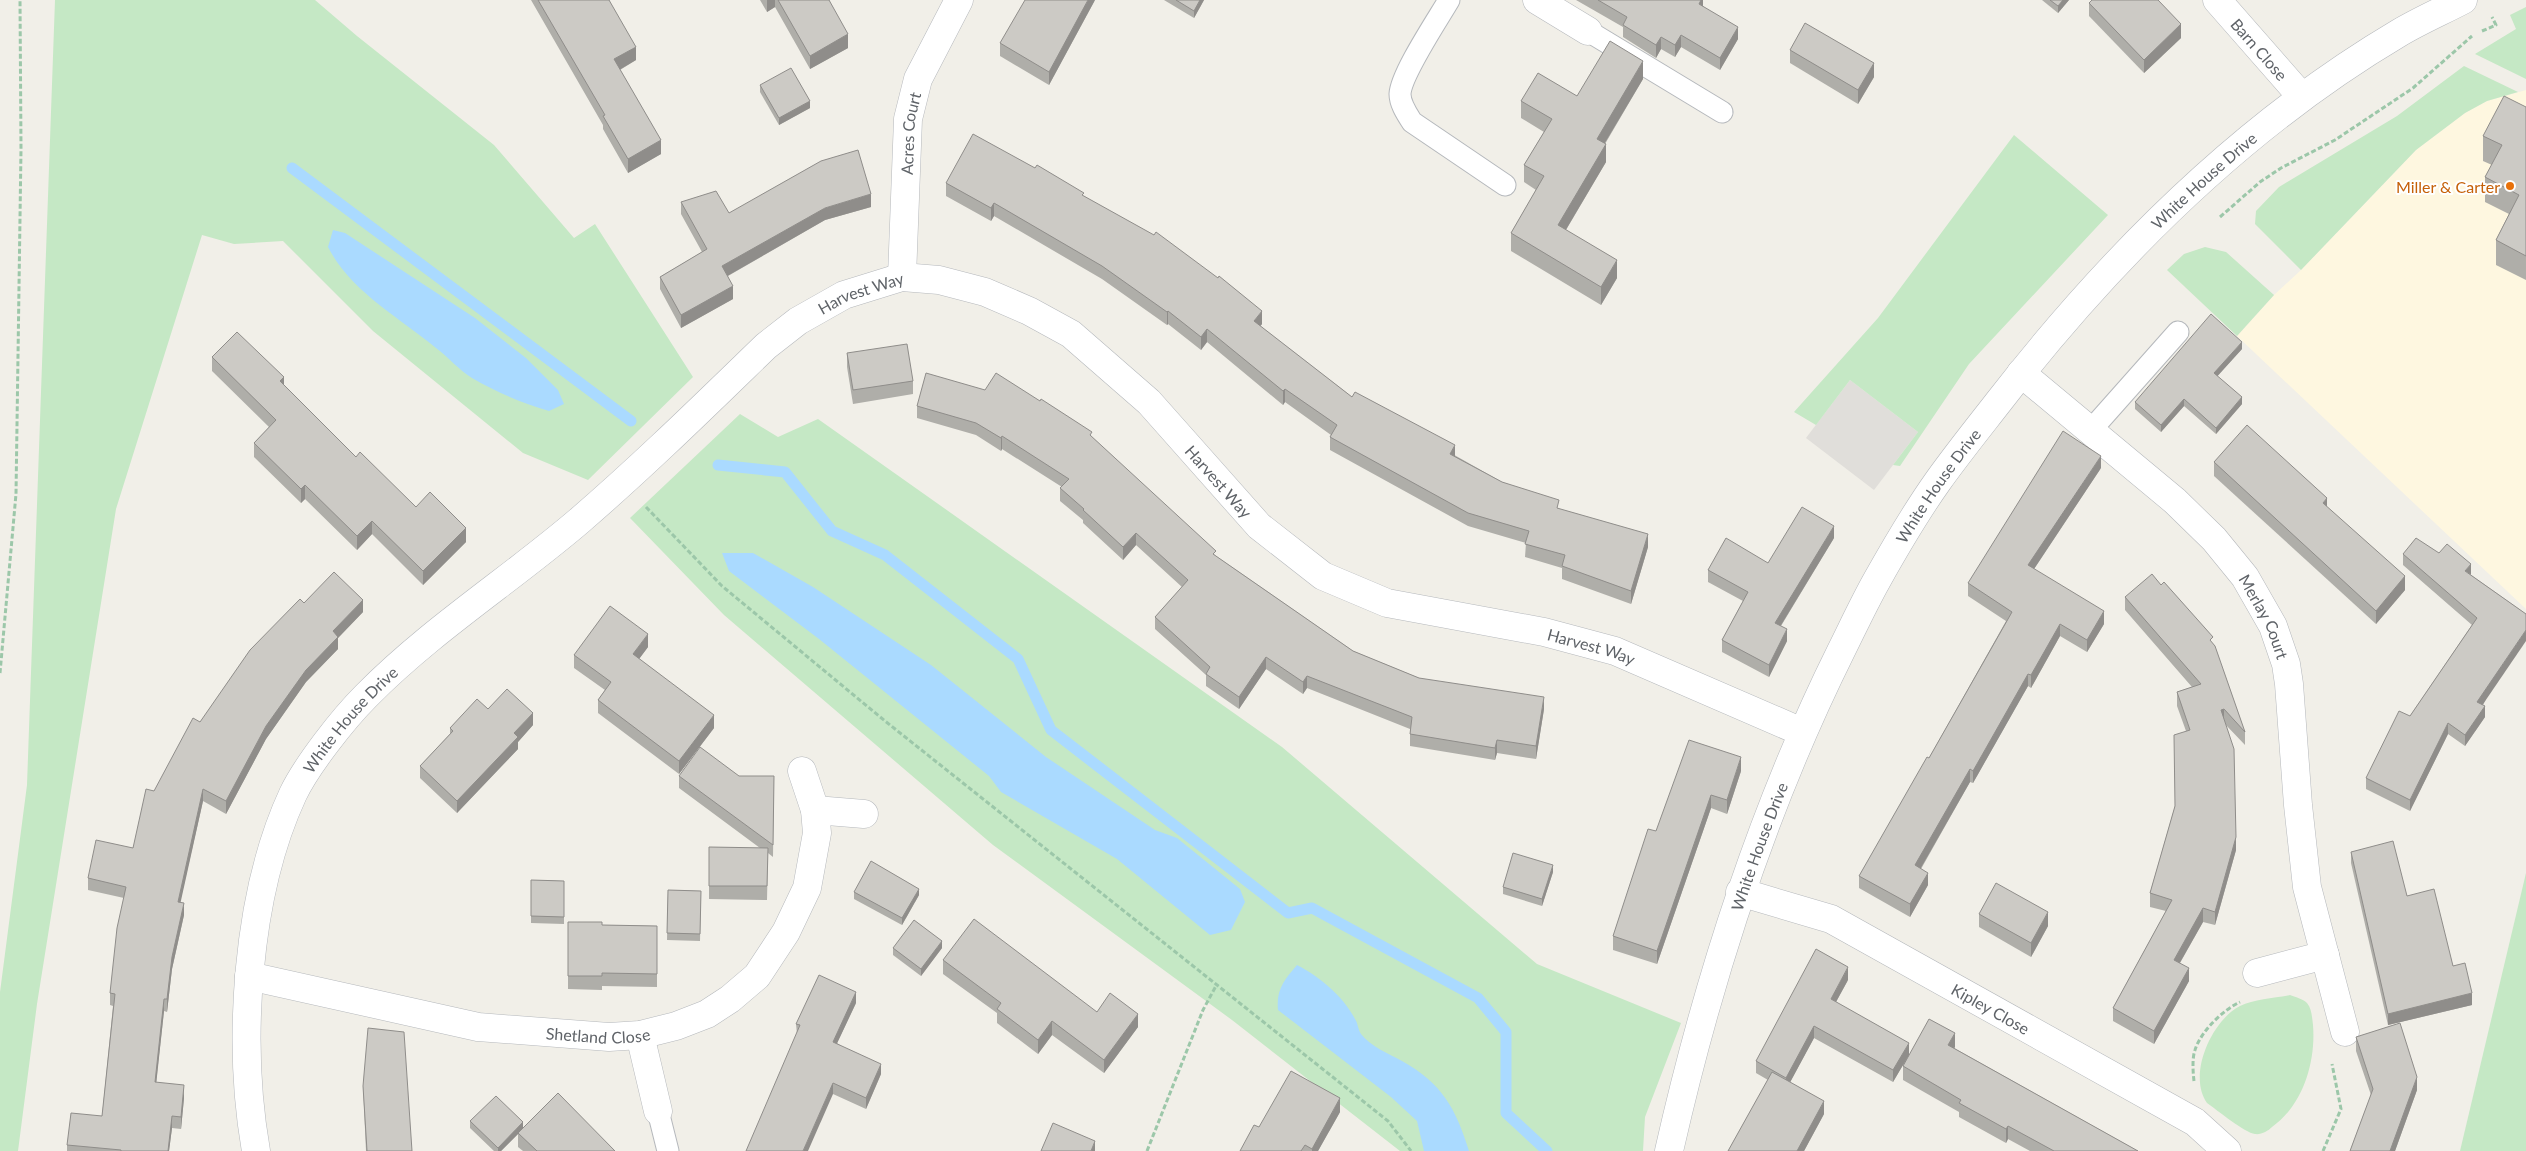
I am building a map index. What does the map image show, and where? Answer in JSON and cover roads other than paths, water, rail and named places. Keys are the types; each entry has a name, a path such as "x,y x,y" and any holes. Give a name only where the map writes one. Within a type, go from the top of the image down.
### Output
{"street":[{"name":"Acres Court","path":"902,277 908,120 918,79 959,0"},
{"path":"1536,0 1588,31"},
{"name":"Barn Close","path":"2217,0 2302,97"},
{"name":"White House Drive","path":"1668,1151 1684,1086 1740,892 1802,732 1876,582 1937,482 2021,372 2091,289 2190,189 2302,97 2399,33 2463,0"},
{"name":"Harvest Way","path":"692,417 766,346 798,321 844,295 902,277 939,280 985,292 1029,311 1071,334 1150,402 1259,526 1323,576 1387,604 1544,632 1615,650 1802,732"},
{"name":"Merlay Court","path":"2021,372 2175,501 2214,539 2245,577 2273,626 2286,664 2289,684 2298,805 2307,886 2345,1032"},
{"name":"White House Drive","path":"256,1151 251,1122 248,1047 249,976 259,898 293,793 331,737 366,696 414,652 580,520 692,417"},
{"name":"Shetland Close","path":"249,976 478,1027 609,1037 640,1035 676,1026 706,1014 730,999 757,976 786,932 806,888 817,833 815,810 802,771"},
{"path":"815,810 864,814"},
{"name":"Kipley Close","path":"1740,892 1831,919 2195,1122 2227,1151"},
{"path":"2257,973 2325,955"},
{"path":"640,1035 658,1111"}],"lane":[{"path":"1449,0 1405,77 1400,94 1404,110 1412,122 1504,185"},
{"path":"1588,31 1722,112"},
{"path":"2091,430 2178,332"},
{"path":"658,1111 668,1151"}],"water":[{"path":"333,230 345,233 475,318 526,358 558,390 564,404 549,411 509,397 467,375 422,337 377,303 349,277 328,247"},
{"path":"722,553 753,553 813,587 931,665 1046,757 1155,830 1177,838 1240,889 1245,902 1231,930 1210,935 1117,859 1001,792 989,776 819,639 729,571"},
{"path":"1297,965 1322,981 1337,995 1350,1011 1360,1032 1369,1042 1428,1078 1446,1098 1453,1110 1469,1151 1424,1151 1417,1121 1391,1097 1278,1010 1278,997 1282,986"}],"waterway":[{"path":"292,168 631,421"},
{"path":"718,465 785,472 832,531 885,555 1018,659 1051,730 1288,913 1312,908 1478,998 1506,1032 1506,1113 1547,1151"}],"place":[{"name":"Miller & Carter","path":"2510,186"}]}
